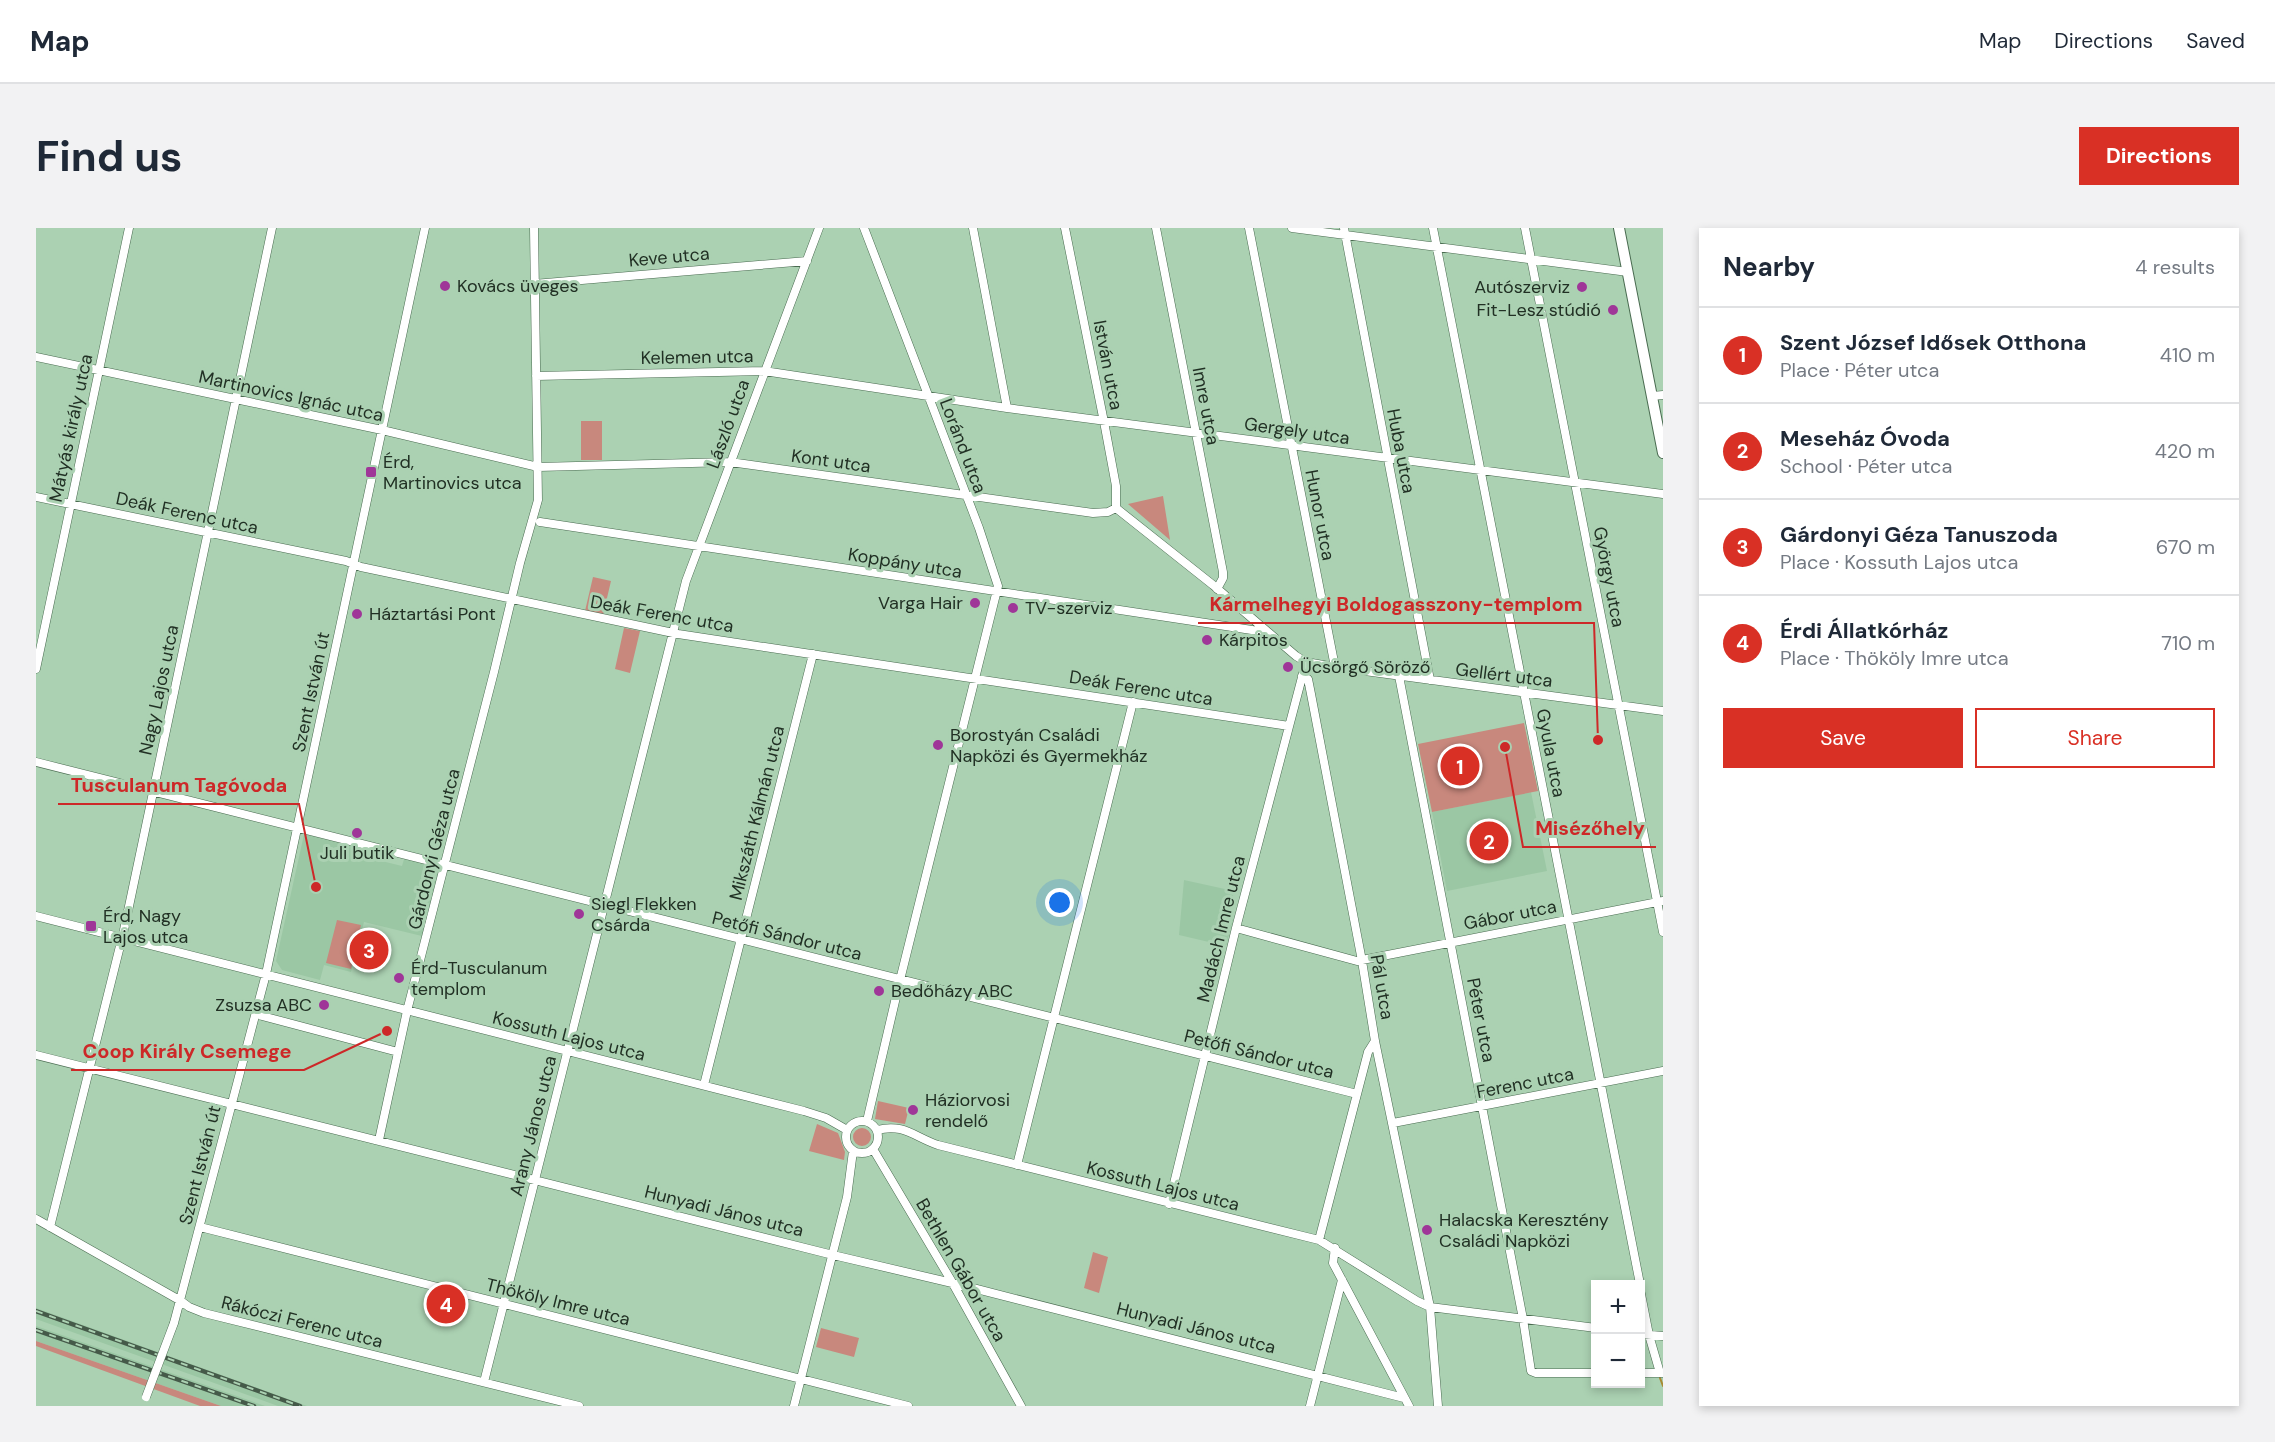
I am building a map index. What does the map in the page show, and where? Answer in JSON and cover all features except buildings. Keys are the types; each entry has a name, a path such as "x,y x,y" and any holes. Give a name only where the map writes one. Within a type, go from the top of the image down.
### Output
{"main road":[{"path":"1619,228 1658,396 1663,453"}],"street":[{"name":"Mátyás király utca","path":"36,669 129,228"},
{"name":"Nagy Lajos utca","path":"50,1227 122,938 272,228"},
{"name":"Szent István út","path":"142,1406 181,1300 266,974 425,228"},
{"path":"530,531 540,522 541,514 538,500 534,228"},
{"name":"László utca","path":"672,633 686,581 819,228"},
{"name":"Loránd utca","path":"864,228 998,583 998,592 900,980 867,1121"},
{"path":"974,228 1007,408"},
{"name":"István utca","path":"1065,228 1104,420 1116,486 1116,508"},
{"name":"Imre utca","path":"1156,228 1223,572 1223,578 1217,589"},
{"name":"Hunor utca","path":"1249,228 1335,667"},
{"path":"1292,228 1344,232 1437,248 1628,272"},
{"name":"Gyula utca","path":"1433,228 1639,1280"},
{"name":"György utca","path":"1525,228 1618,704 1660,901 1663,932"},
{"name":"Huba utca","path":"1344,232 1430,680"},
{"name":"Keve utca","path":"534,284 807,261"},
{"name":"Martinovics Ignác utca","path":"36,357 382,430 538,467"},
{"name":"Kelemen utca","path":"536,376 764,371 928,396"},
{"name":"Gergely utca","path":"928,396 1663,494"},
{"name":"Kont utca","path":"538,467 730,462 1093,513 1108,512 1116,508"},
{"name":"Deák Ferenc utca","path":"36,496 672,633 1289,726"},
{"name":"Gárdonyi Géza utca","path":"379,1140 407,1011 538,500"},
{"path":"1116,508 1217,589 1265,632 1306,662"},
{"name":"Koppány utca","path":"540,522 1265,632"},
{"name":"Arany János utca","path":"484,1382 672,633"},
{"name":"Mikszáth Kálmán utca","path":"704,1085 813,654"},
{"name":"Gellért utca","path":"1306,662 1663,711"},
{"name":"Madách Imre utca","path":"1169,1204 1236,928 1306,662"},
{"name":"Péter utca","path":"1399,675 1483,1107 1531,1371 1536,1373 1591,1373"},
{"name":"Pál utca","path":"1302,676 1308,679 1362,960 1375,1041 1430,1307 1438,1406"},
{"path":"1017,1165 1133,702"},
{"name":"Petőfi Sándor utca","path":"36,762 1357,1094"},
{"name":"Gábor utca","path":"1362,960 1660,901"},
{"name":"Kossuth Lajos utca","path":"36,916 804,1111 837,1123 848,1130"},
{"path":"1236,928 1353,961 1362,960"},
{"path":"262,1016 398,1052"},
{"path":"1319,1240 1368,1052 1375,1041"},
{"name":"Hunyadi János utca","path":"36,1055 220,1101 232,1102 833,1255 952,1282 1404,1398"},
{"name":"Ferenc utca","path":"1393,1124 1663,1071"},
{"path":"794,1406 847,1197 854,1151 846,1139 848,1130 855,1122 867,1121 877,1130 878,1140 873,1149 864,1153 854,1151"},
{"name":"Kossuth Lajos utca","path":"877,1130 893,1127 906,1129 938,1145 1319,1240 1430,1307"},
{"name":"Bethlen Gábor utca","path":"873,1149 952,1282 1021,1406"},
{"name":"Rákóczi Ferenc utca","path":"36,1219 181,1300 189,1307 204,1313 579,1406"},
{"name":"Thököly Imre utca","path":"200,1227 908,1406"},
{"path":"1335,1248 1333,1263 1409,1406"},
{"path":"1310,1406 1342,1280"},
{"path":"1430,1307 1591,1327"},
{"path":"1645,1334 1663,1336"},
{"name":"Gyula utca","path":"1645,1334 1661,1373"},
{"path":"1645,1373 1661,1373"}],"shaded area":[{"path":"581,421 602,421 602,460 581,460"},
{"path":"1163,496 1170,540 1128,504"},
{"path":"593,577 611,581 603,615 585,611"},
{"path":"624,628 640,631 630,673 615,669"},
{"path":"1524,723 1538,791 1432,812 1418,744"},
{"path":"1531,792 1547,871 1447,891 1432,812"},
{"path":"305,830 360,844 357,855 402,866 405,856 445,866 426,937 364,922 351,972 324,965 320,980 282,970 276,961"},
{"path":"1184,880 1234,891 1228,918 1233,920 1226,946 1179,935"},
{"path":"337,920 361,925 351,969 326,963"},
{"path":"365,938 378,942 372,967 358,963"},
{"path":"878,1101 909,1108 905,1124 875,1119"},
{"path":"817,1124 838,1133 845,1152 844,1160 809,1151"},
{"path":"858,1128 866,1128 871,1133 869,1144 858,1146 853,1141 853,1133"},
{"path":"1093,1252 1108,1257 1099,1293 1084,1288"},
{"path":"36,1308 307,1406 278,1406 36,1319"},
{"path":"36,1326 265,1406 221,1406 36,1341"},
{"path":"821,1328 859,1338 854,1357 816,1347"},
{"path":"36,1341 221,1406 200,1406 36,1346"}],"waterway":[{"path":"1660,1378 1663,1386"}],"railway":[{"path":"36,1311 300,1406"},
{"path":"36,1330 254,1406"}],"place":[{"name":"Kovács üveges","path":"445,286"},
{"name":"Autószerviz","path":"1582,287"},
{"name":"Fit-Lesz stúdió","path":"1613,310"},
{"name":"Érd, Martinovics utca","path":"371,472"},
{"name":"Varga Hair","path":"975,603"},
{"name":"TV-szerviz","path":"1013,608"},
{"name":"Háztartási Pont","path":"357,614"},
{"name":"Kárpitos","path":"1207,640"},
{"name":"Ücsörgő Söröző","path":"1288,667"},
{"name":"Kármelhegyi Boldogasszony-templom","path":"1598,740"},
{"name":"Borostyán Családi Napközi és Gyermekház","path":"938,745"},
{"name":"Misézőhely","path":"1505,747"},
{"name":"Szent József Idősek Otthona","path":"1460,766"},
{"name":"Juli butik","path":"357,833"},
{"name":"Meseház Óvoda","path":"1489,841"},
{"name":"Tusculanum Tagóvoda","path":"316,887"},
{"name":"Siegl Flekken Csárda","path":"579,914"},
{"name":"Érd, Nagy Lajos utca","path":"91,926"},
{"name":"Gárdonyi Géza Tanuszoda","path":"369,950"},
{"name":"Érd-Tusculanum templom","path":"399,978"},
{"name":"Bedőházy ABC","path":"879,991"},
{"name":"Zsuzsa ABC","path":"324,1005"},
{"name":"Coop Király Csemege","path":"387,1031"},
{"name":"Háziorvosi rendelő","path":"913,1110"},
{"name":"Halacska Keresztény Családi Napközi","path":"1427,1230"},
{"name":"Érdi Állatkórház","path":"446,1304"}]}
